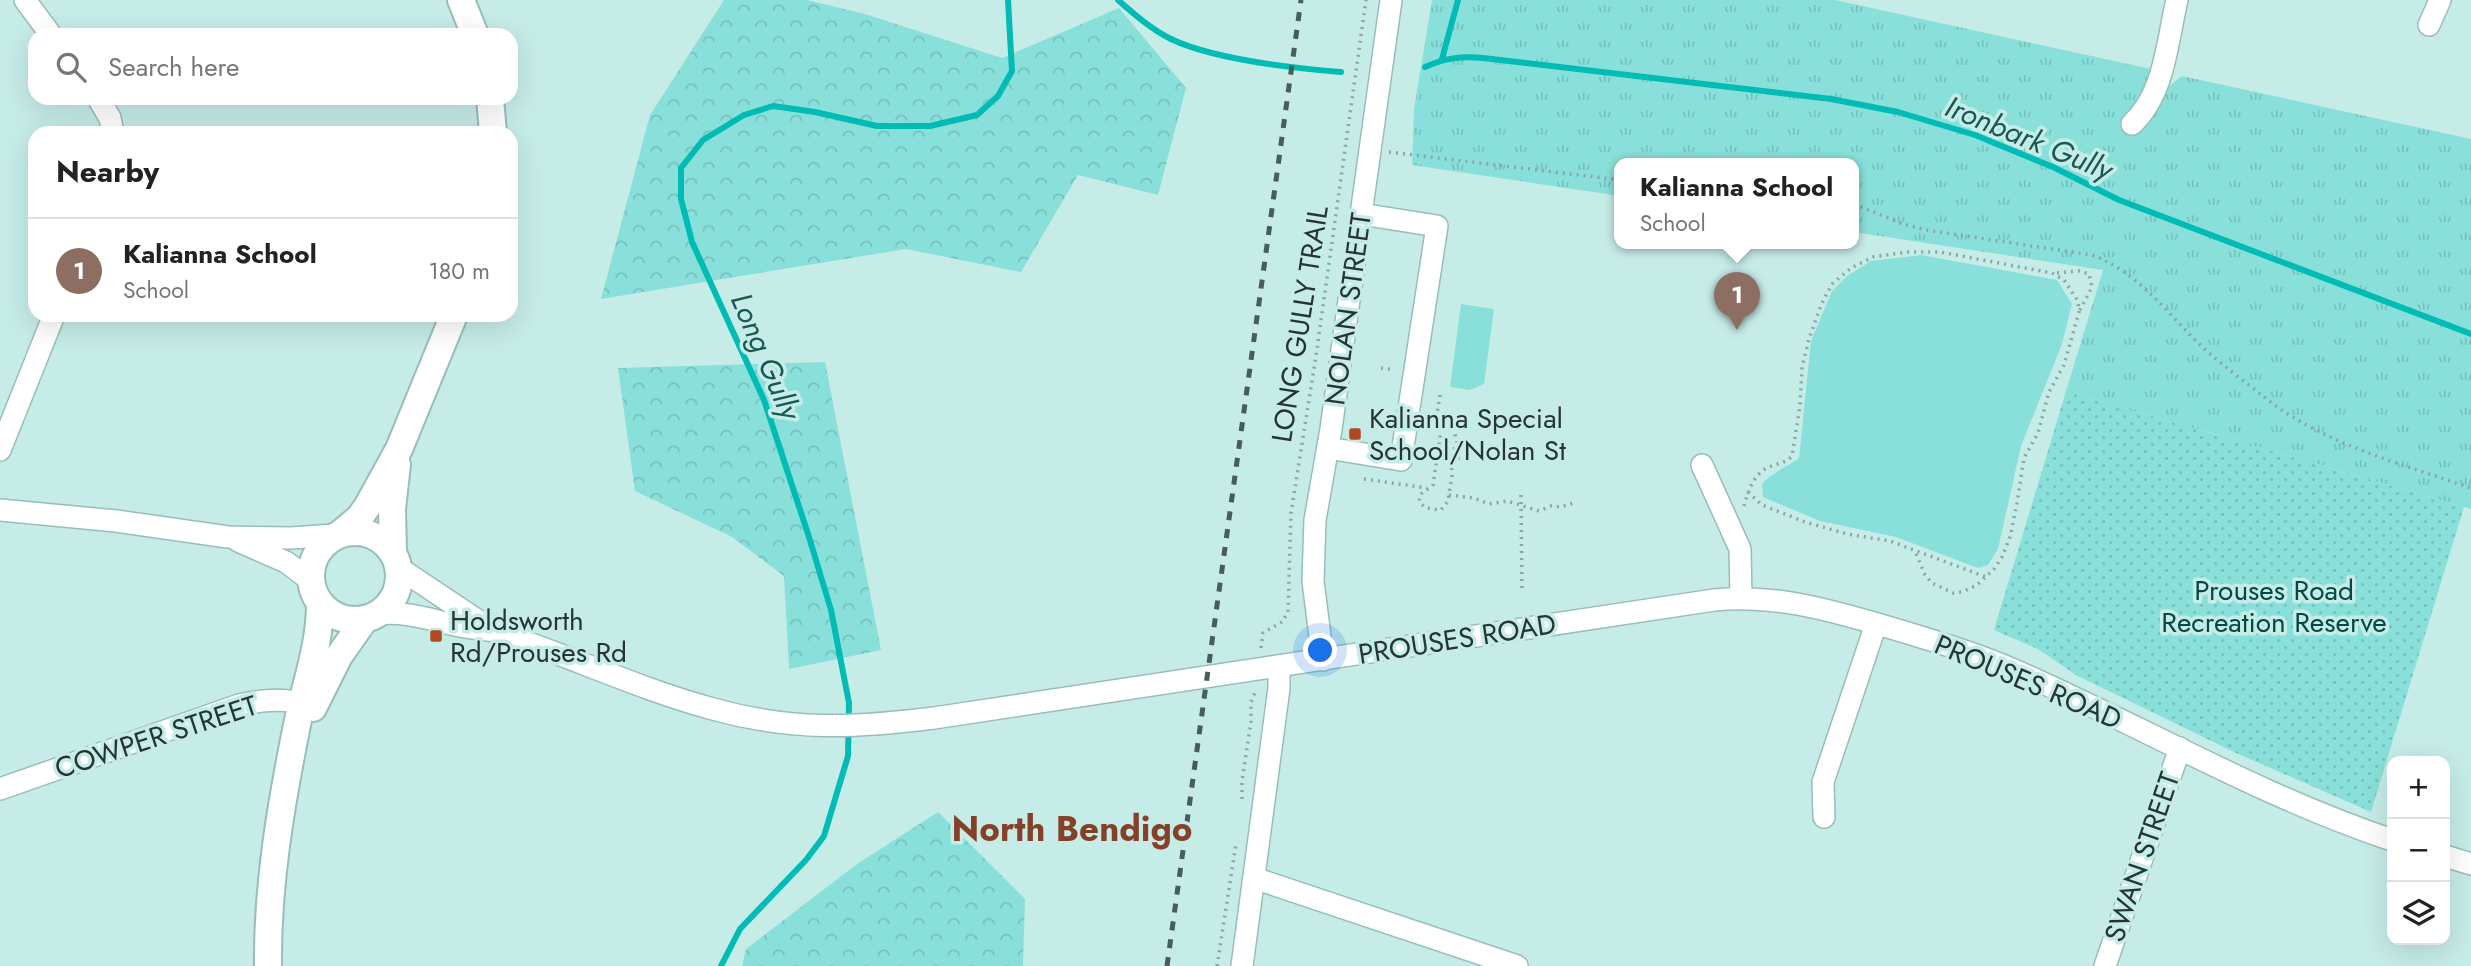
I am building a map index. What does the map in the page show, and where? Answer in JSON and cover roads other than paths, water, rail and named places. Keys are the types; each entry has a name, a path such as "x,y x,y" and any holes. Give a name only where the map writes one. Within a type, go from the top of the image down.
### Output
{"main road":[{"path":"461,0 472,28"},
{"path":"491,105 492,126"},
{"path":"371,617 353,621 329,612 313,593 311,566 315,554 324,543 359,518 367,507 400,449 451,322"},
{"path":"308,704 339,656 371,617 388,606 395,594 399,582 392,509 400,449"},
{"path":"338,534 356,531 371,534 384,542 396,561"},
{"path":"268,966 272,879 288,782 308,704 320,604"}],"street":[{"path":"25,0 46,28"},
{"name":"NOLAN STREET","path":"1323,660 1313,581 1315,520 1328,448 1391,0"},
{"path":"2132,124 2145,111 2157,85 2177,0"},
{"path":"2429,25 2440,0"},
{"path":"102,105 112,126"},
{"path":"1328,448 1401,460 1437,226 1361,214"},
{"path":"0,450 51,322"},
{"path":"1702,465 1740,549 1741,598"},
{"path":"0,510 116,521 228,537 291,538 338,534"},
{"path":"228,537 286,562 310,580"},
{"name":"PROUSES ROAD","path":"396,561 494,631"},
{"name":"PROUSES ROAD","path":"371,617 393,612 494,631 712,709 765,721 835,727 934,718 1741,598 1810,606 1950,646 2019,672 2317,812 2387,838"},
{"path":"1824,817 1823,782 1876,624"},
{"path":"1242,966 1279,688 1279,666"},
{"name":"COWPER STREET","path":"0,789 239,705 272,699 308,704"},
{"name":"SWAN STREET","path":"2105,966 2180,748"},
{"path":"2450,858 2471,864"},
{"path":"1254,878 1517,966"}],"waterway":[{"name":"Long Gully","path":"721,966 740,929 806,860 824,836 848,756 849,703 831,610 764,400 692,242 681,199 681,168 703,140 744,115 773,106 877,126 930,126 977,115 998,96 1012,71 1008,0"},
{"name":"Ironbark Gully","path":"1118,0 1157,31 1189,46 1254,62 1341,72"},
{"path":"1442,59 1458,0"},
{"name":"Ironbark Gully","path":"1425,67 1453,58 1483,58 1831,99 1898,112 1975,135 2053,167 2119,200 2471,334"}],"railway":[{"path":"1167,966 1301,0"}],"place":[{"name":"Kalianna School","path":"1737,330"},
{"name":"Kalianna Special School/Nolan St","path":"1355,434"},
{"name":"Holdsworth Rd/Prouses Rd","path":"436,636"}],"district":[{"name":"North Bendigo","path":"1072,829"}],"park label":[{"name":"Prouses Road Recreation Reserve","path":"2274,606"}]}
